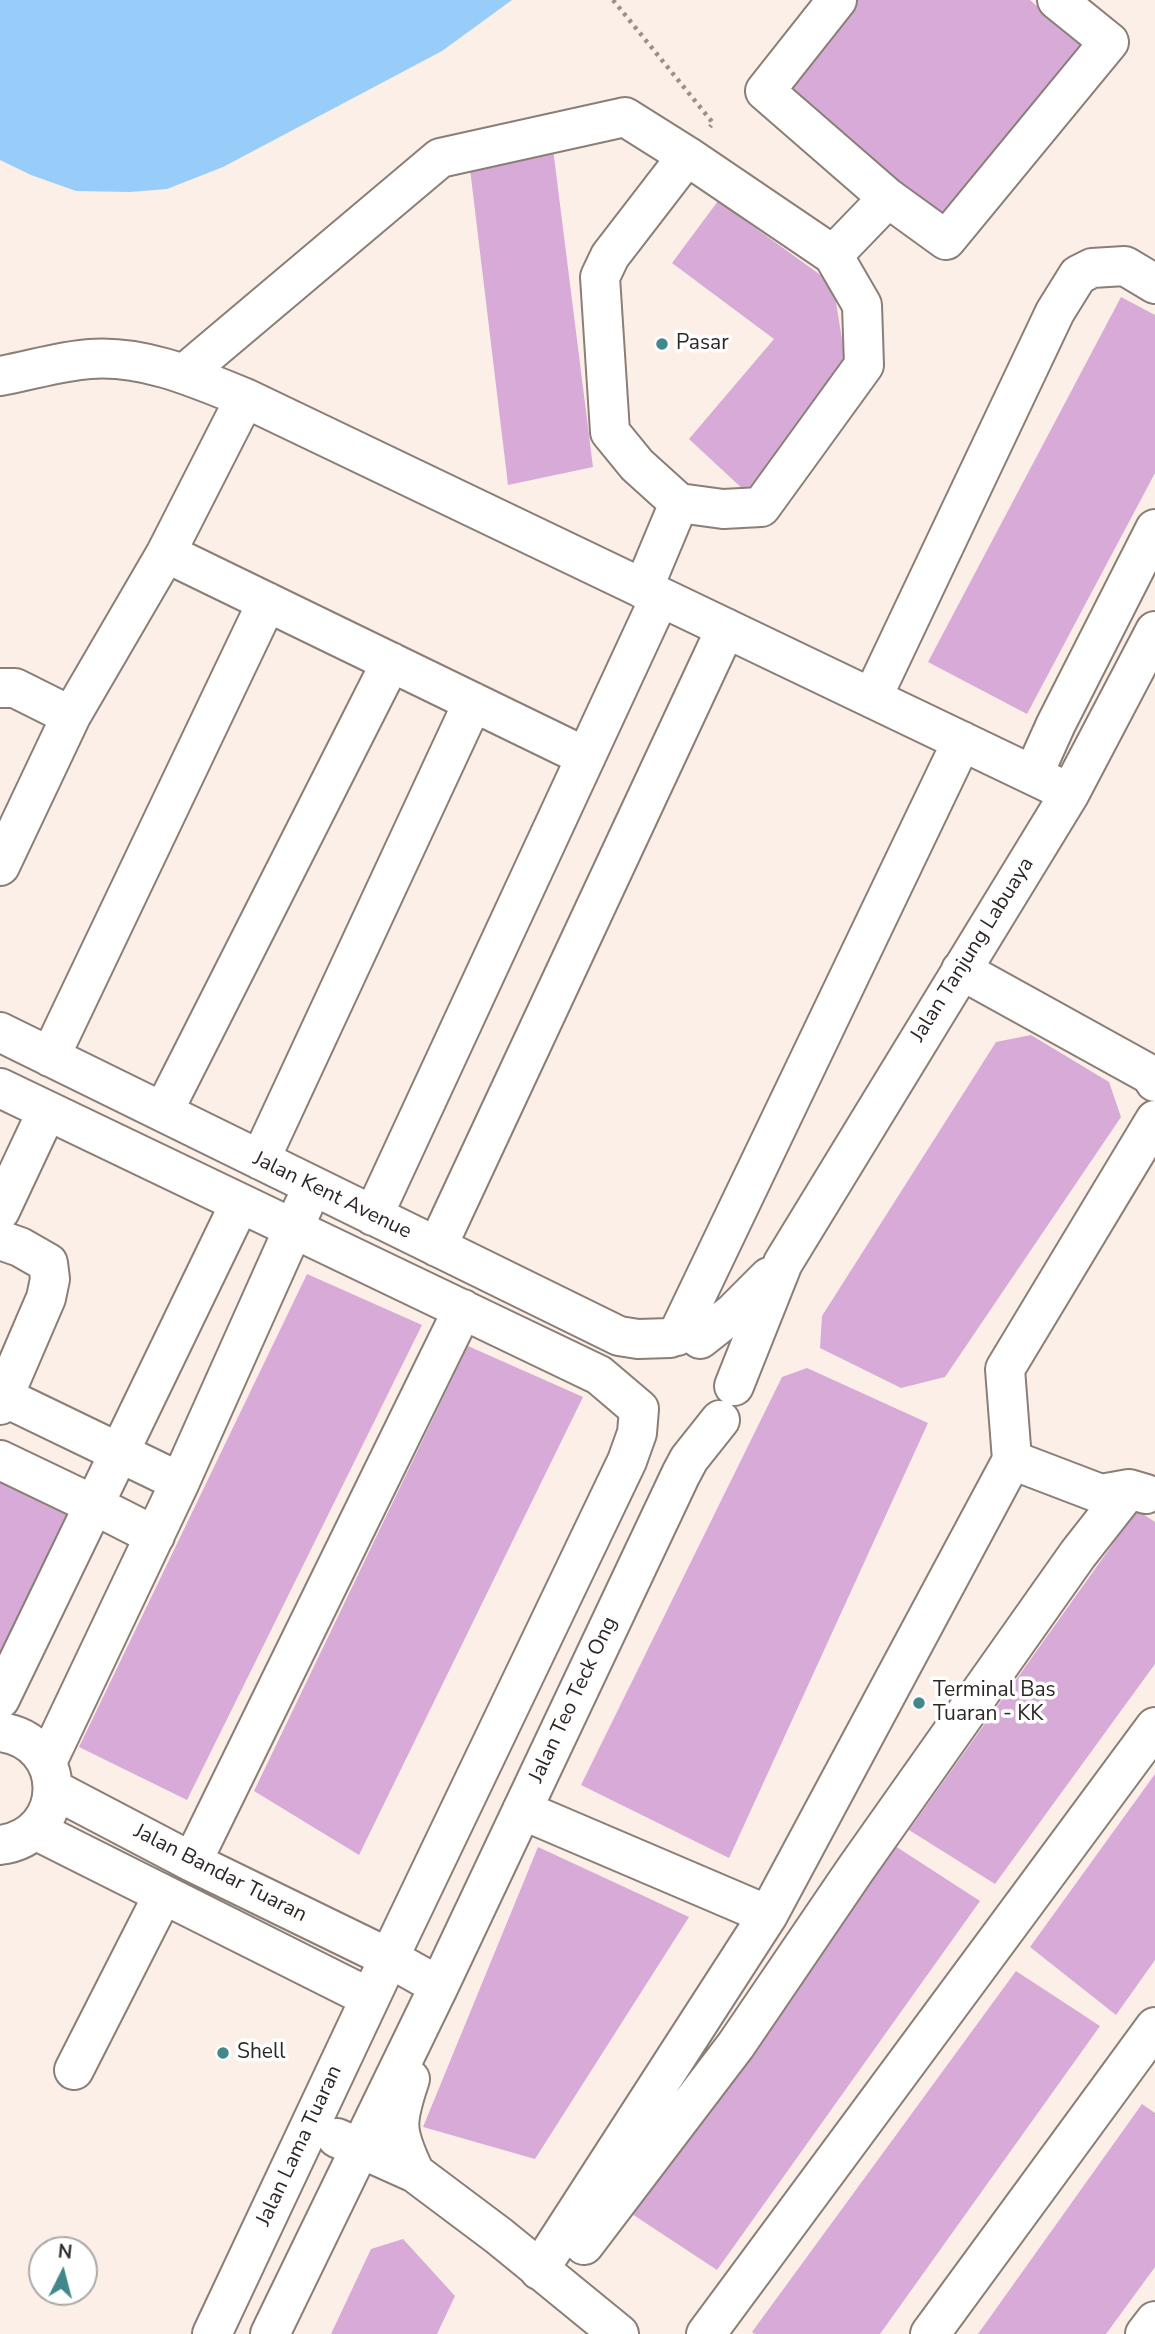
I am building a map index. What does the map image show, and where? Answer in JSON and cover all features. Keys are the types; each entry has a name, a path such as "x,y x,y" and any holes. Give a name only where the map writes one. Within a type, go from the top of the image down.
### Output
{"street":[{"path":"837,0 765,91 888,198 946,240 1109,42 1056,0"},
{"path":"186,373 440,158 625,117 687,156 833,255 862,305 864,365 761,507 723,509 680,503 638,465 610,432 600,277 610,256 687,156"},
{"path":"833,255 888,198"},
{"path":"872,698 1055,312 1078,275 1092,268 1125,266 1155,284"},
{"path":"0,376 89,359 131,360 186,373 245,398 1070,793"},
{"path":"0,866 71,716 166,553 245,398"},
{"path":"373,1216 586,757 652,593 680,503"},
{"path":"1033,775 1155,528"},
{"path":"166,553 586,757"},
{"path":"50,1057 267,602"},
{"path":"436,1247 726,628"},
{"name":"Jalan Tanjung Labuaya","path":"783,1263 1070,793 1143,682 1155,631"},
{"path":"163,1112 391,662"},
{"path":"0,688 15,688 71,716"},
{"path":"261,1160 473,702"},
{"path":"683,1338 962,741"},
{"path":"961,970 1151,1075 1155,1082"},
{"name":"Jalan Kent Avenue","path":"0,1032 619,1336 638,1339 683,1338"},
{"path":"0,1088 599,1375 639,1409 653,1426 682,1436 703,1432 727,1403 731,1371 714,1346 683,1338"},
{"path":"0,1211 47,1111"},
{"path":"547,2277 768,1916 1012,1460 1005,1369 1155,1120"},
{"path":"0,1845 13,1843 35,1830 44,1818 50,1804 50,1775 313,1186"},
{"path":"0,1699 240,1203"},
{"path":"0,1240 20,1247 48,1263 50,1279 46,1298 2,1401 180,1482"},
{"path":"389,1958 627,1461 637,1433 639,1409 635,1397 635,1372 648,1350 683,1338 733,1313 783,1263"},
{"name":"Jalan Teo Teck Ong","path":"436,1993 681,1474 727,1403 783,1263"},
{"path":"192,1862 463,1309"},
{"path":"0,1460 155,1536"},
{"path":"1012,1460 1101,1494 1142,1493"},
{"path":"547,2277 736,2045 855,1870 1079,1555 1142,1493"},
{"path":"706,2334 1155,1727"},
{"name":"Jalan Bandar Tuaran","path":"0,1732 20,1737 35,1747 50,1775 192,1862 389,1958 436,1993"},
{"path":"522,1810 768,1916"},
{"name":"Jalan Bandar Tuaran","path":"35,1830 370,1998"},
{"path":"74,2070 163,1895"},
{"name":"Jalan Lama Tuaran","path":"212,2334 389,1958"},
{"path":"415,2173 401,2143 398,2113 436,1993"},
{"path":"270,2334 436,1993"},
{"path":"930,2334 1155,2027"},
{"path":"311,2124 359,2150 415,2173 499,2236 619,2334"},
{"path":"1145,2334 1155,2321"}],"path":[{"path":"613,0 713,123 687,156"}],"water":[{"path":"0,0 512,0 442,51 223,167 167,189 130,192 76,191 31,175 0,160"}],"building":[{"path":"858,0 1030,0 1088,50 944,222 785,90"},
{"path":"553,149 593,467 508,485 470,169"},
{"path":"718,201 833,284 847,370 746,492 689,439 774,339 672,263"},
{"path":"1121,297 1155,315 1155,473 1027,714 928,662"},
{"path":"1031,1035 1109,1082 1121,1117 945,1377 901,1388 820,1348 822,1316 996,1042"},
{"path":"307,1274 422,1325 187,1800 79,1747"},
{"path":"468,1346 583,1397 359,1855 254,1791"},
{"path":"807,1368 928,1423 729,1858 581,1785 782,1377"},
{"path":"0,1469 76,1508 0,1654"},
{"path":"1137,1510 1155,1522 1155,1664 995,1884 909,1830"},
{"path":"1155,1774 1155,1960 1116,2015 1030,1947"},
{"path":"892,1844 980,1901 717,2270 629,2212"},
{"path":"538,1847 689,1917 535,2159 423,2127"},
{"path":"1016,1971 1100,2026 880,2334 752,2332"},
{"path":"1142,2104 1155,2113 1155,2267 1106,2334 978,2334"},
{"path":"403,2239 455,2296 437,2334 331,2334 371,2249"}],"place":[{"name":"Pasar","path":"662,344"},
{"name":"Terminal Bas Tuaran - KK","path":"919,1703"},
{"name":"Shell","path":"223,2053"}]}
